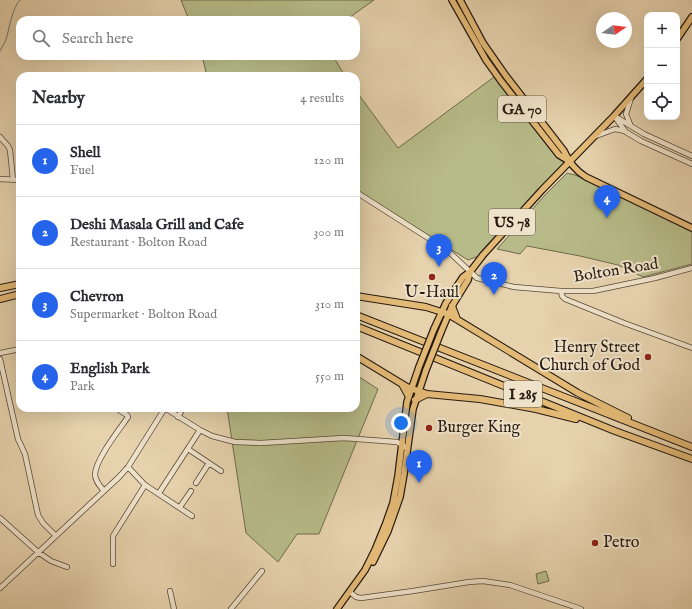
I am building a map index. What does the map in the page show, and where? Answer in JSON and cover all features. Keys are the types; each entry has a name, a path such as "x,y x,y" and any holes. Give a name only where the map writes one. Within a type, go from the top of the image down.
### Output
{"highway":[{"path":"0,288 16,285"},
{"path":"0,299 16,295"},
{"path":"360,297 426,307 448,314 578,393 656,433"},
{"path":"452,306 457,319"},
{"name":"I 285","path":"360,317 692,447"},
{"name":"I 285","path":"360,328 615,431 692,459"},
{"path":"360,358 401,383 427,394 480,399 536,409 567,416 615,431"},
{"path":"401,383 408,395"},
{"path":"415,400 427,394"}],"main road":[{"name":"GA 70","path":"452,0 486,60 500,81 559,155 569,161"},
{"name":"GA 70","path":"460,0 491,55 564,151 569,161"},
{"path":"680,35 692,17"},
{"name":"US 78","path":"351,593 370,560 393,503 397,483 408,395 441,312 463,277 470,272 507,228 644,83"},
{"path":"569,161 576,171 586,177 692,228"},
{"name":"US 78","path":"338,609 373,563 393,518 402,486 411,418 415,400 448,314 468,280 470,272"}],"street":[{"path":"631,98 626,114 627,120 632,127"},
{"path":"614,116 632,127 692,156"},
{"path":"614,116 626,132"},
{"path":"595,136 615,129 626,132 641,141 692,164"},
{"path":"0,136 10,150 12,180"},
{"path":"0,179 16,180"},
{"name":"Bolton Road","path":"360,195 447,250 477,278 514,287 561,292 593,291 655,278 692,268"},
{"path":"561,292 565,299 692,348"},
{"path":"0,353 16,350"},
{"path":"0,359 18,439 25,454 38,515 43,523 56,536"},
{"path":"104,491 96,479 95,474 97,466 109,444 128,417 128,415 123,412"},
{"path":"0,588 128,467 162,412"},
{"path":"171,412 200,430 224,440 247,443 344,438 385,441 402,444 407,448"},
{"path":"178,417 181,412"},
{"path":"159,493 200,430"},
{"path":"188,449 221,471"},
{"path":"196,483 209,463"},
{"path":"128,467 146,485 192,516"},
{"path":"114,564 113,536 146,485"},
{"path":"180,507 191,491"},
{"path":"0,518 38,552 51,561 67,567"},
{"path":"232,609 262,571"},
{"path":"351,593 356,597 361,598 483,581 500,583 581,609"},
{"path":"170,591 174,609"}],"green space":[{"path":"181,0 374,0 352,16 187,16"},
{"path":"203,60 335,60 343,72 206,72"},
{"path":"498,74 566,165 487,253 468,260 360,193 360,96 398,148"},
{"path":"567,173 575,175 692,232 692,264 643,277 618,265 580,256 527,246 520,254 497,249 545,195"},
{"path":"360,378 378,389 319,534 297,534 278,562 246,533 228,412 360,412"},
{"path":"546,571 549,581 538,584 536,574"}],"waterway":[{"path":"0,51 5,42 13,12 20,0"}],"place":[{"name":"English Park","path":"607,218"},
{"name":"Chevron","path":"439,267"},
{"name":"U-Haul","path":"432,277"},
{"name":"Deshi Masala Grill and Cafe","path":"494,295"},
{"name":"Henry Street Church of God","path":"648,357"},
{"name":"Burger King","path":"429,428"},
{"name":"Shell","path":"419,483"},
{"name":"Petro","path":"595,543"}]}
